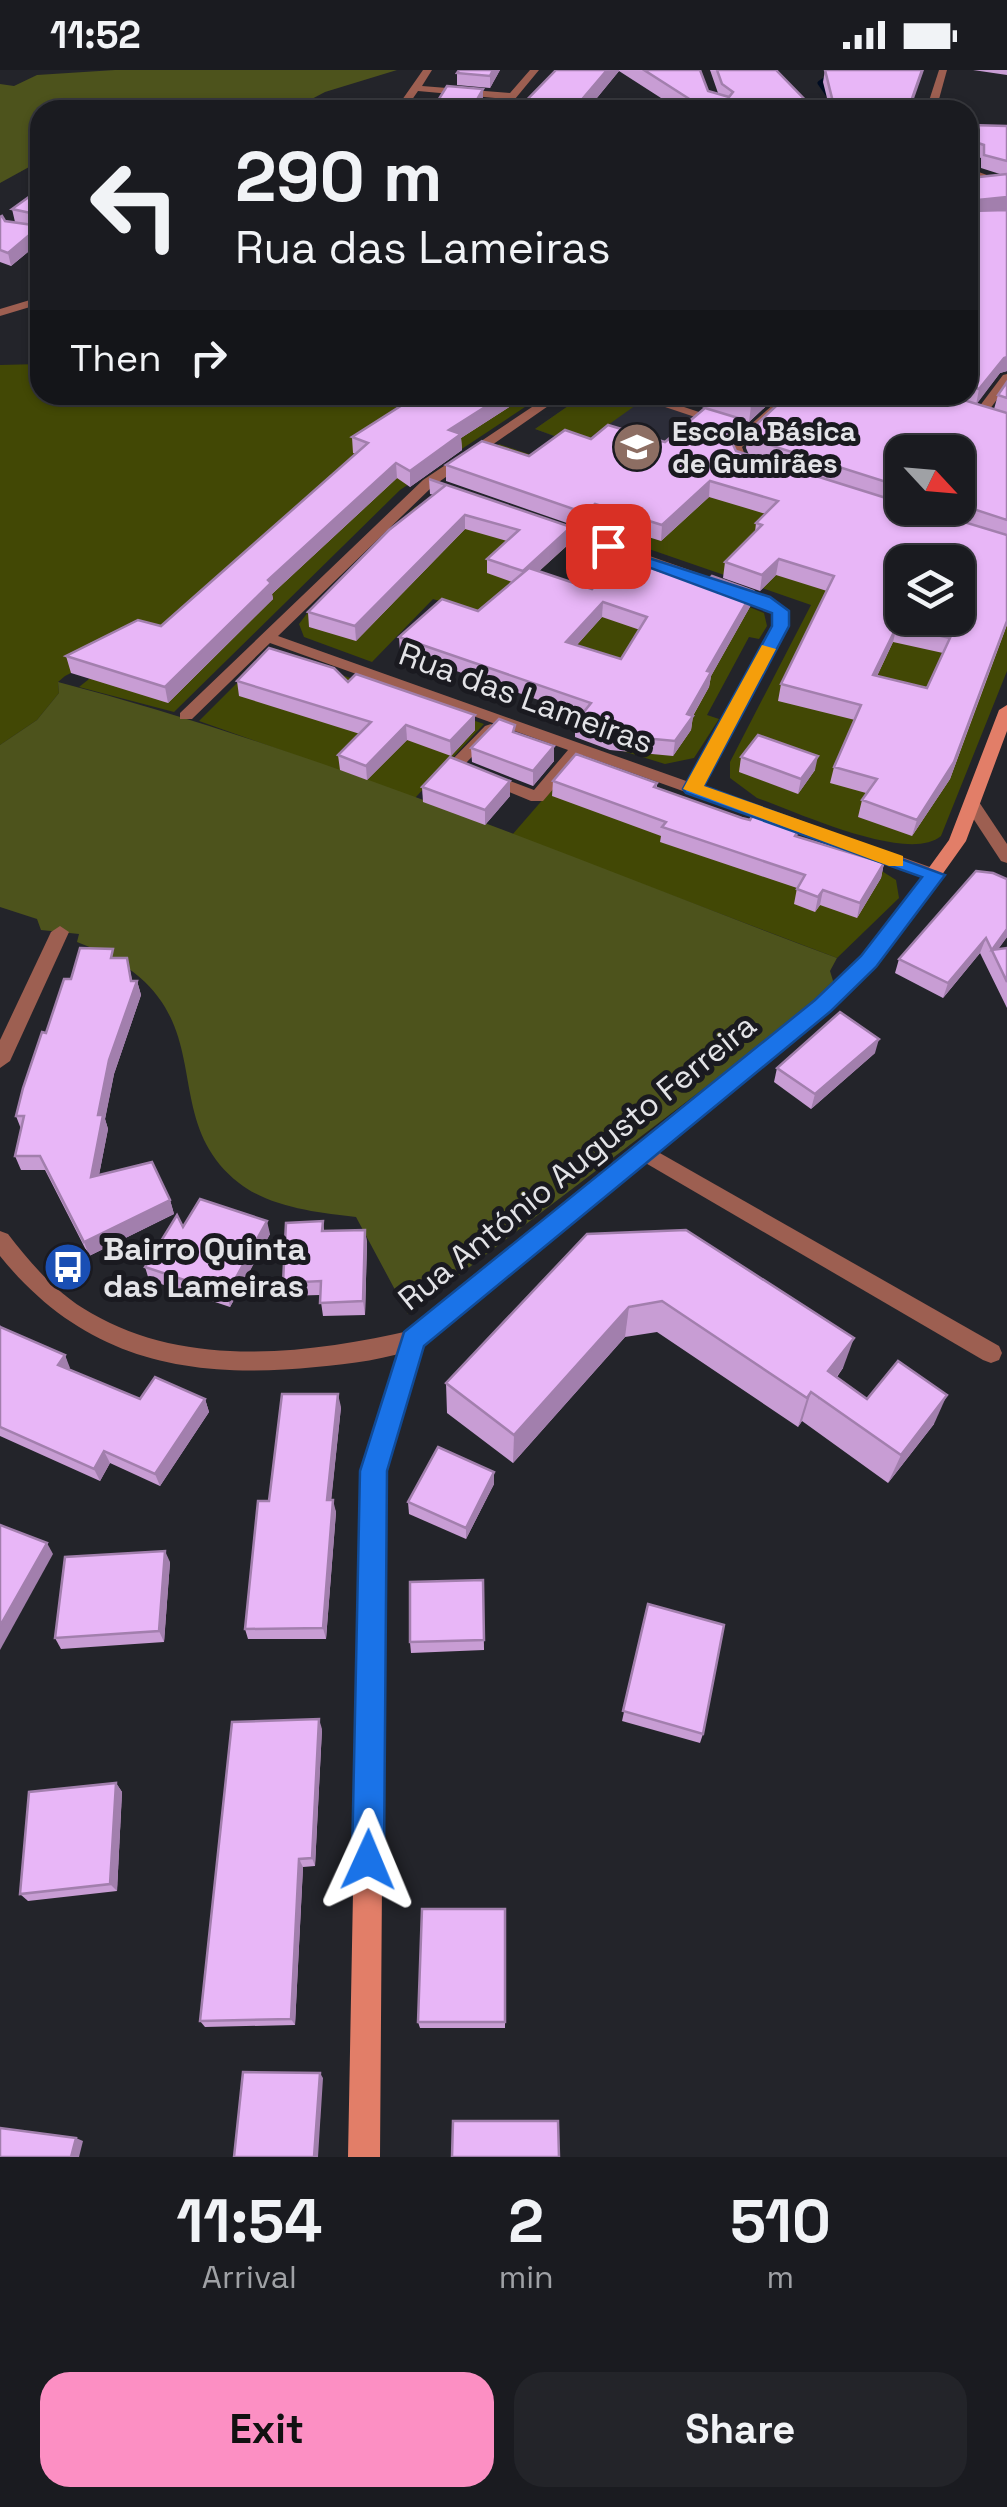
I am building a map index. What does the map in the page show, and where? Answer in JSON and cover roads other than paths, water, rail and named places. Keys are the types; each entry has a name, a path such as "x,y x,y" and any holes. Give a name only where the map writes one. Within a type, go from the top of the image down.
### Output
{"street":[{"path":"407,100 428,70"},
{"path":"507,100 535,70"},
{"path":"934,100 943,70"},
{"path":"416,88 509,96"},
{"path":"978,175 1007,182"},
{"path":"978,183 991,180"},
{"path":"0,313 30,303"},
{"path":"964,410 987,416 1007,378"},
{"path":"186,716 428,483 543,405"},
{"path":"668,405 751,430"},
{"path":"770,473 752,467 736,454 734,446 780,405"},
{"path":"428,483 446,489"},
{"path":"536,521 764,600 781,611 780,626 693,789"},
{"name":"Rua das Lameiras","path":"266,637 935,875"},
{"name":"Rua António Augusto Ferreira","path":"364,2157 373,1471 414,1340 854,977 935,875 973,806 1007,710"},
{"path":"500,720 454,766 536,797 580,748"},
{"path":"973,806 1007,857"},
{"path":"0,1061 60,932"},
{"path":"644,1152 992,1353"},
{"path":"0,1240 40,1286 86,1322 165,1350 269,1362 349,1356 414,1340"}],"waterway":[{"path":"832,100 820,83 839,70"}],"place":[{"name":"Escola Básica de Gumirães","path":"637,447"},
{"name":"Bairro Quinta das Lameiras","path":"68,1267"}]}
